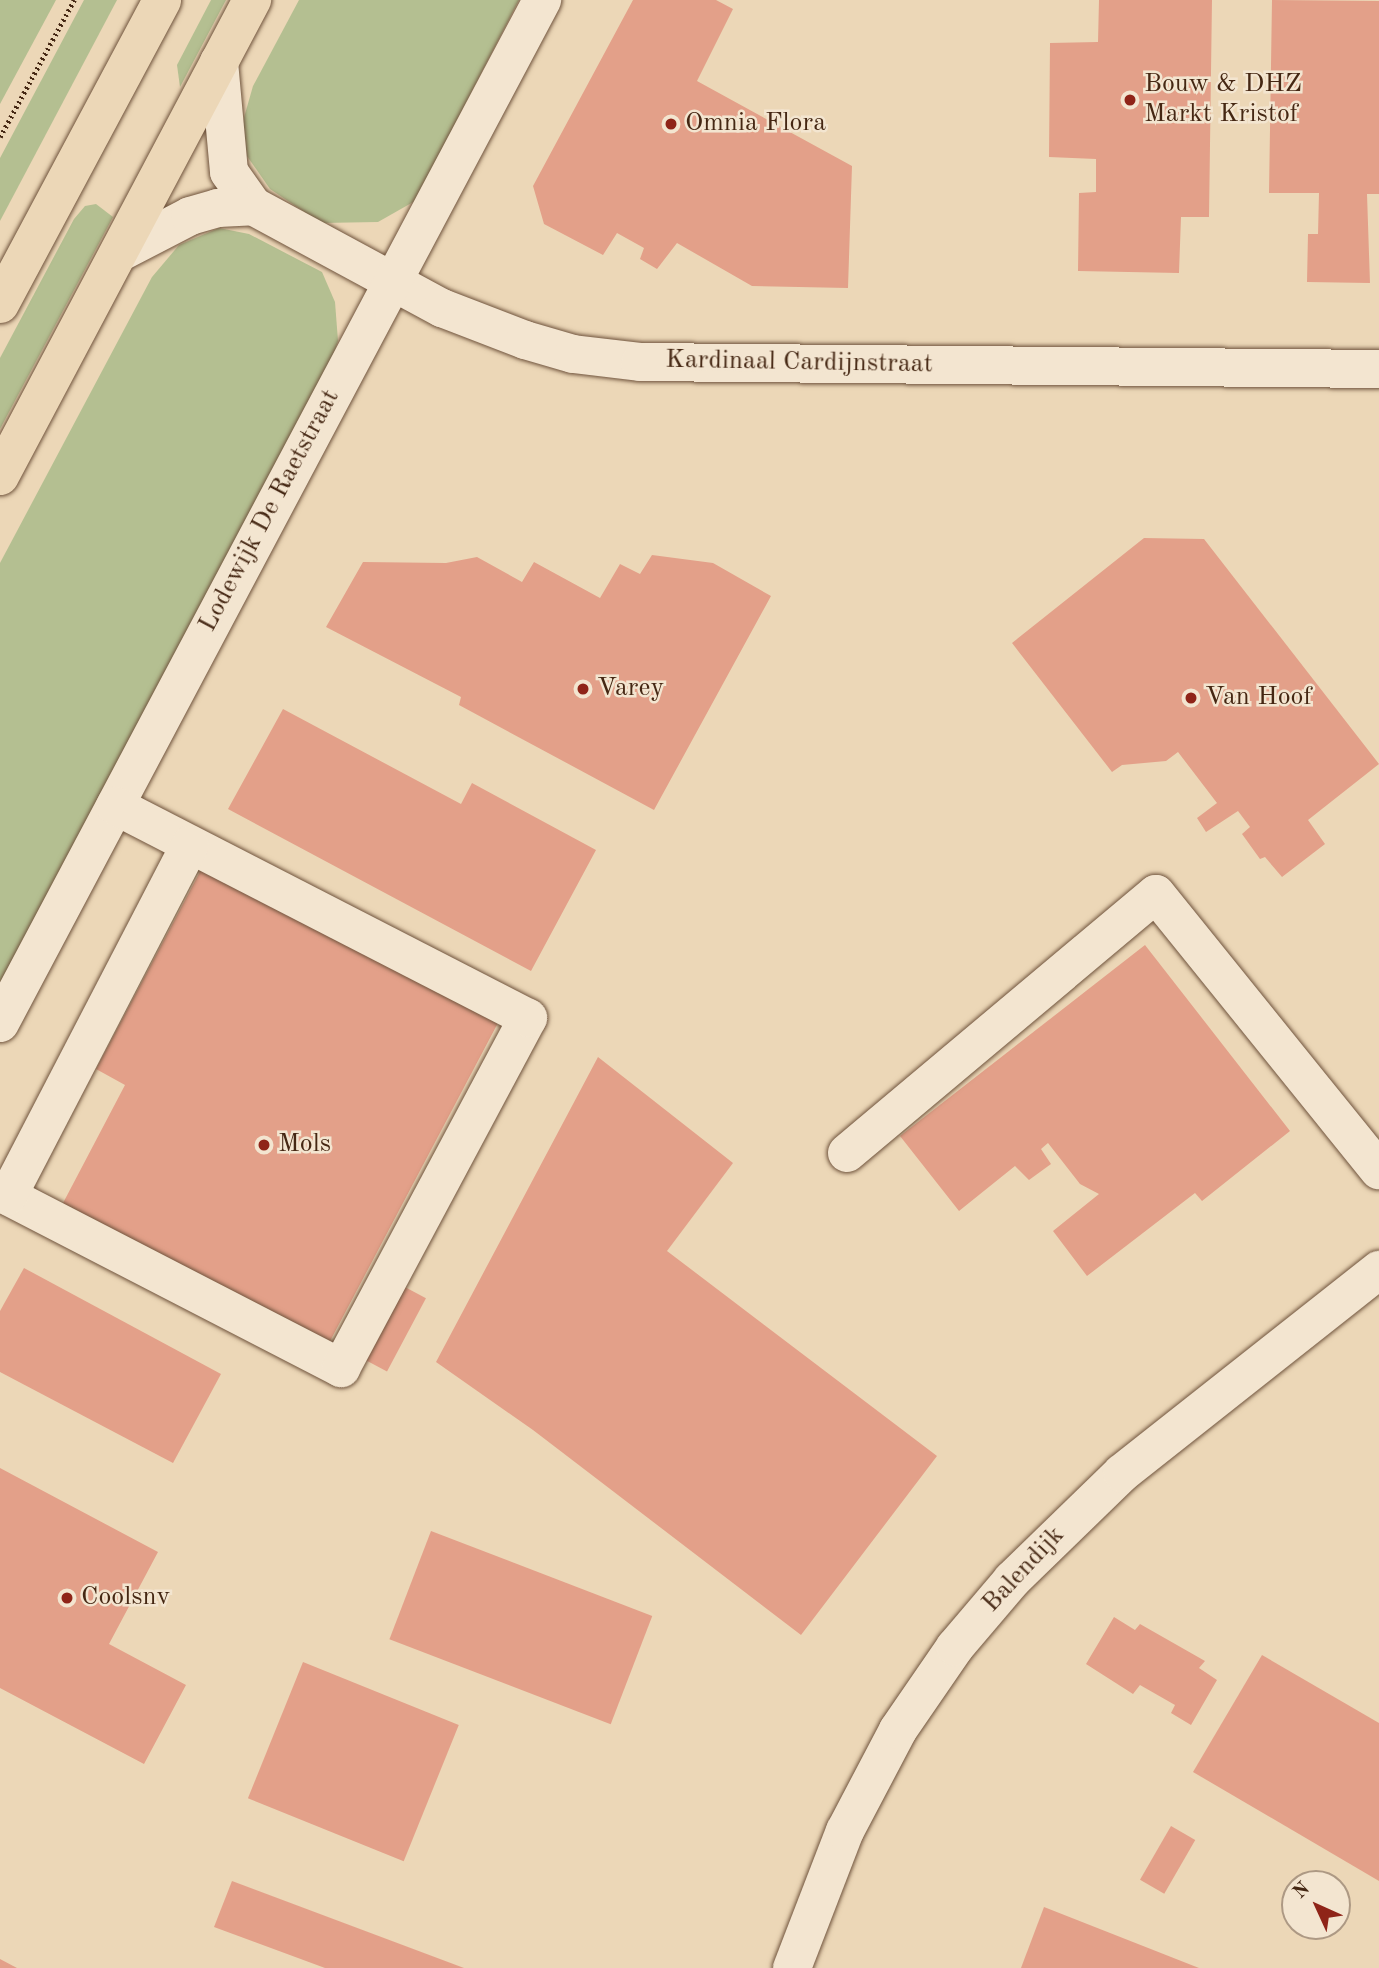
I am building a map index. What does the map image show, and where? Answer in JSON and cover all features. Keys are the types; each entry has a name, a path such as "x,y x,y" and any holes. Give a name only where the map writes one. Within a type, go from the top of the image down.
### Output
{"highway":[{"path":"0,304 162,0"},
{"path":"0,477 252,0"}],"street":[{"name":"Lodewijk De Raetstraat","path":"0,1023 542,0"},
{"name":"Kardinaal Cardijnstraat","path":"219,62 222,130 229,172 253,206 391,283 525,340 573,354 640,362 1379,369"},
{"path":"119,253 190,216 218,208 253,206"},
{"path":"115,806 528,1018 341,1368 4,1194 190,845"},
{"path":"847,1153 1156,894 1379,1170"},
{"name":"Balendijk","path":"792,1968 845,1831 898,1730 963,1638 1012,1580 1122,1473 1379,1270"}],"path":[{"path":"0,137 74,0"}],"green space":[{"path":"0,0 56,0 0,104"},
{"path":"84,0 117,0 0,221 0,158"},
{"path":"211,0 226,0 180,87 177,65"},
{"path":"299,0 519,0 415,201 378,222 321,223 270,189 247,156 243,121 253,86"},
{"path":"96,204 113,217 0,429 0,358 74,219 85,206"},
{"path":"219,228 249,234 322,272 335,302 338,341 325,380 0,989 0,563 152,277 179,245"}],"building":[{"name":"Omnia Flora","path":"633,0 716,0 733,9 697,81 852,166 848,288 752,286 677,243 657,269 640,259 644,248 617,233 603,255 544,224 533,186"},
{"name":"Bouw & DHZ Markt Kristof","path":"1099,0 1212,0 1209,217 1181,217 1179,273 1078,271 1079,193 1096,192 1096,159 1049,157 1050,43 1098,42"},
{"path":"1272,0 1379,1 1379,194 1367,194 1370,283 1307,282 1308,234 1318,234 1319,193 1269,193"},
{"name":"Van Hoof","path":"1144,538 1204,539 1379,764 1308,820 1325,844 1282,877 1265,857 1260,859 1242,834 1250,827 1238,811 1206,832 1197,818 1217,803 1178,752 1166,761 1122,765 1112,772 1012,643"},
{"name":"Varey","path":"652,555 713,563 771,596 654,810 459,705 461,697 326,627 363,562 446,563 477,557 522,582 534,562 600,598 620,564 640,574"},
{"path":"283,709 461,804 472,783 596,850 531,971 228,809"},
{"name":"Mols","path":"203,866 499,1021 328,1345 62,1205 125,1085 96,1069"},
{"path":"1145,945 1290,1131 1202,1201 1195,1193 1087,1276 1053,1231 1099,1194 1080,1184 1048,1143 1041,1149 1051,1164 1029,1180 1015,1166 959,1211 900,1136"},
{"path":"598,1057 733,1163 667,1251 937,1456 801,1635 533,1430 436,1362"},
{"path":"24,1268 221,1374 173,1463 0,1372 0,1311"},
{"path":"403,1286 426,1298 387,1371 364,1359"},
{"name":"Coolsnv","path":"0,1468 158,1552 109,1644 186,1685 144,1764 0,1688"},
{"path":"431,1531 652,1616 611,1724 389,1639"},
{"path":"1114,1617 1135,1630 1140,1624 1205,1661 1199,1668 1217,1680 1191,1725 1171,1713 1175,1705 1140,1685 1133,1694 1086,1664"},
{"path":"1262,1655 1379,1723 1379,1881 1193,1772"},
{"path":"303,1662 459,1725 404,1861 248,1798"},
{"path":"1171,1826 1195,1840 1164,1894 1140,1880"},
{"path":"232,1881 464,1968 325,1968 214,1927"},
{"path":"1044,1907 1199,1968 1021,1968"},
{"path":"0,1959 17,1968 0,1968"}],"place":[{"name":"Bouw & DHZ Markt Kristof","path":"1130,100"},
{"name":"Omnia Flora","path":"671,124"},
{"name":"Varey","path":"583,689"},
{"name":"Van Hoof","path":"1191,698"},
{"name":"Mols","path":"264,1145"},
{"name":"Coolsnv","path":"67,1598"}]}
